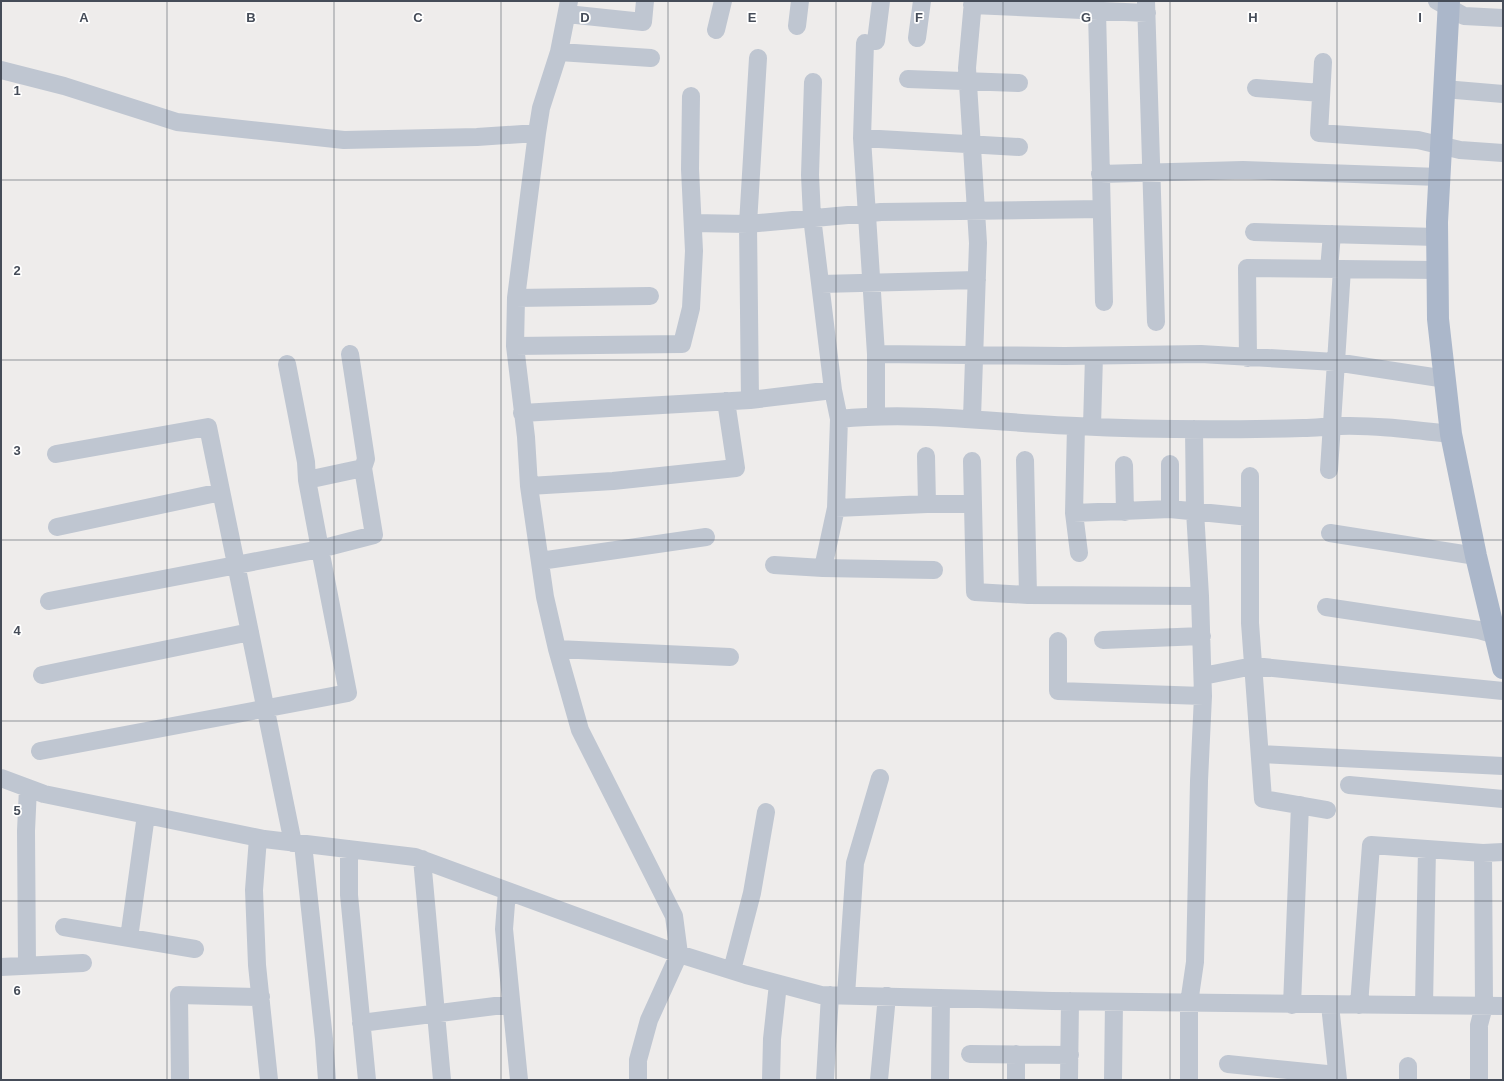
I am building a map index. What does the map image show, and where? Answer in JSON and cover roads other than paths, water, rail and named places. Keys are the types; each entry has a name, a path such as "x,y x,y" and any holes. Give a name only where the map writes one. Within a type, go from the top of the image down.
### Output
{"main road":[{"path":"1445,3 1444,89 1437,237 1438,319 1446,379 1451,434 1476,556 1500,636 1503,668"}],"street":[{"path":"638,1080 638,1060 649,1020 679,954 674,916 580,730 557,650 545,597 529,486 526,437 514,346 516,298 537,133 541,108 560,52 568,8 643,22 645,1"},
{"path":"716,30 723,1"},
{"path":"797,26 800,1"},
{"path":"876,415 876,354 862,138 870,42 881,1"},
{"path":"917,38 922,1"},
{"path":"972,418 978,243 967,68 972,3 1096,11 1147,7 1156,322"},
{"path":"1445,3 1464,16 1503,18"},
{"path":"1096,11 1104,302"},
{"path":"560,52 651,58"},
{"path":"750,400 748,224 758,58"},
{"path":"1324,62 1318,133 1418,140 1460,150 1503,153"},
{"path":"1,70 64,86 177,122 344,140 476,137 537,133"},
{"path":"908,79 1019,84"},
{"path":"813,82 810,175 812,217 833,390 839,419 836,508 823,568"},
{"path":"1256,88 1321,93"},
{"path":"1444,89 1503,94"},
{"path":"514,346 682,344 691,308 694,251 690,169 691,96"},
{"path":"862,138 972,143 1019,147"},
{"path":"1100,174 1152,174 1243,170 1439,177"},
{"path":"693,223 748,224 812,217 881,212 1101,209"},
{"path":"1254,232 1437,237"},
{"path":"1329,470 1335,362 1335,269 1332,234"},
{"path":"1248,358 1247,268 1437,270"},
{"path":"821,284 977,280"},
{"path":"516,298 650,296"},
{"path":"49,601 320,550 374,534 364,468 366,459 350,354"},
{"path":"876,354 1094,356 1201,354 1335,362 1446,379"},
{"path":"1079,553 1074,513 1094,356"},
{"path":"40,751 265,707 348,693 307,480 306,462 287,364"},
{"path":"522,413 750,400 833,390"},
{"path":"529,486 613,481 736,468 726,401"},
{"path":"839,419 876,415 972,418 1084,426 1194,429 1339,426 1398,428 1451,434"},
{"path":"56,454 208,427 265,707 298,843 324,1039 327,1080"},
{"path":"1189,1080 1189,1003 1195,962 1199,781 1203,696 1202,636 1195,511 1194,429"},
{"path":"926,456 927,504"},
{"path":"1025,460 1028,595"},
{"path":"972,461 975,592 1028,595 1200,596"},
{"path":"1170,464 1170,509"},
{"path":"1124,465 1125,512"},
{"path":"307,480 364,468"},
{"path":"1250,476 1250,623 1263,799 1327,810"},
{"path":"57,527 221,492"},
{"path":"836,508 927,504 972,504"},
{"path":"1074,513 1170,509 1250,517"},
{"path":"1330,534 1476,556"},
{"path":"540,561 706,537"},
{"path":"774,564 823,568 934,570"},
{"path":"1326,607 1479,630 1500,636"},
{"path":"42,675 250,632"},
{"path":"1103,640 1202,636"},
{"path":"1058,641 1058,691 1203,696"},
{"path":"557,650 730,657"},
{"path":"1203,676 1253,666 1503,691"},
{"path":"1260,754 1503,766"},
{"path":"1,778 44,794 258,838 415,857 679,954 778,984 821,994 1114,1002 1503,1006"},
{"path":"825,1080 855,864 880,778"},
{"path":"1349,785 1503,799"},
{"path":"27,966 26,831 28,788"},
{"path":"1292,1005 1300,805"},
{"path":"732,970 752,893 766,812"},
{"path":"129,938 146,815"},
{"path":"258,838 254,890 257,965 269,1080"},
{"path":"1359,1005 1371,845 1483,853 1503,852"},
{"path":"349,849 349,895 367,1080"},
{"path":"1424,1005 1427,849"},
{"path":"1479,1080 1479,1025 1484,1006 1483,853"},
{"path":"422,859 442,1080"},
{"path":"507,891 504,929 519,1080"},
{"path":"64,927 195,949"},
{"path":"1,967 83,963"},
{"path":"771,1080 772,1039 778,984"},
{"path":"180,1080 179,995 261,997"},
{"path":"879,1080 887,996"},
{"path":"940,1080 941,998"},
{"path":"1069,1080 1070,1001"},
{"path":"1113,1080 1114,1002"},
{"path":"361,1023 511,1004"},
{"path":"1228,1064 1338,1077 1330,1005"},
{"path":"970,1054 1070,1055"},
{"path":"1016,1054 1016,1080"}]}
